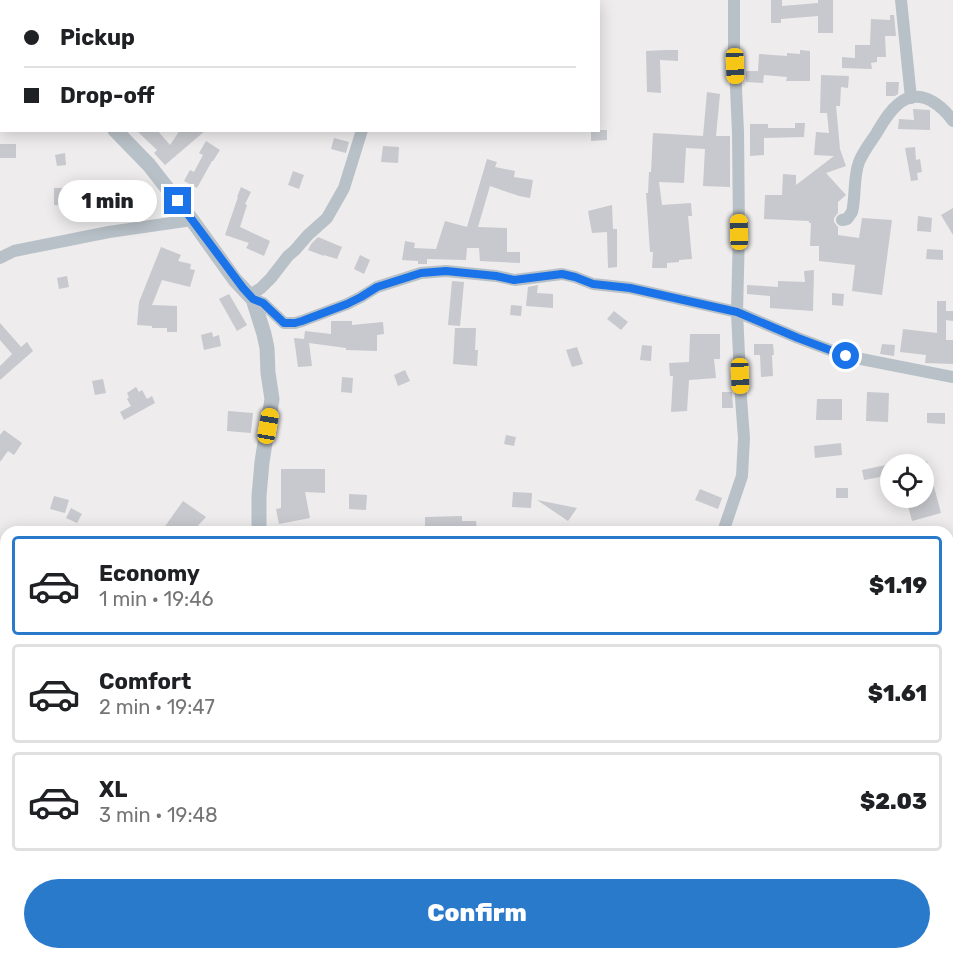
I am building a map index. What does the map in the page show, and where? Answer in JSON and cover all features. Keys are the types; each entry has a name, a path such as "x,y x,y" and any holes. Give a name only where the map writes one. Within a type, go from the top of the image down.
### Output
{"street":[{"path":"725,526 742,476 744,438 737,312 739,232 734,0"},
{"path":"901,0 911,98"},
{"path":"842,220 847,219 852,213 858,164 883,122 894,109 904,100 922,98 931,100 951,114"},
{"path":"117,132 149,165 236,280 251,297 263,303 284,323 295,323 347,304 377,287 421,273 446,271 514,280 562,274 593,284 630,288 737,312 846,356 953,377"},
{"path":"251,297 271,278 308,235 327,218 344,188 361,132"},
{"path":"0,258 14,251 109,232 192,220"},
{"path":"251,297 264,334 272,399 262,462 259,496 260,526"}],"building":[{"path":"771,0 782,0 782,6 833,0 833,33 818,33 818,16 781,19 781,23 771,23"},
{"path":"890,15 894,15 896,36 885,36 886,57 877,57 877,62 871,63 872,69 842,68 842,57 855,58 855,45 870,45 871,19 890,20"},
{"path":"678,50 678,61 660,60 661,93 647,92 646,51"},
{"path":"800,50 810,51 810,81 786,81 787,77 764,75 763,83 746,82 746,71 758,71 759,54 787,56 787,53 800,54"},
{"path":"821,75 849,76 848,88 841,87 840,106 836,106 840,149 846,166 826,173 846,195 838,202 838,213 834,218 838,227 838,235 859,238 862,218 892,220 882,295 852,291 855,265 819,261 819,246 810,246 811,223 809,221 764,219 765,195 782,195 783,174 796,175 796,185 834,156 814,155 816,132 829,133 827,113 820,113"},
{"path":"886,82 899,82 898,94 886,96"},
{"path":"707,92 720,94 716,136 730,136 730,187 703,186 705,149 686,148 684,183 659,182 662,205 691,203 692,216 688,216 692,259 667,263 667,268 652,268 653,252 650,252 646,193 648,193 649,172 651,172 653,133 703,136"},
{"path":"913,109 930,110 930,130 898,129 899,119 914,120"},
{"path":"795,123 805,123 804,137 764,138 764,155 750,156 750,124 768,124 768,128 795,128"},
{"path":"607,130 607,140 591,141 591,132"},
{"path":"138,132 159,132 170,145 179,132 204,132 165,165 154,153 157,150"},
{"path":"334,138 349,142 346,153 331,149"},
{"path":"206,141 220,150 197,188 184,181 190,170 194,172 203,155 199,153"},
{"path":"0,144 16,144 16,158 0,158"},
{"path":"383,146 399,147 398,163 381,162"},
{"path":"915,147 916,160 920,159 922,172 917,173 918,180 911,181 905,148"},
{"path":"65,153 66,165 57,166 55,155"},
{"path":"487,159 497,162 495,167 515,171 514,177 533,180 530,198 490,186 478,227 507,228 507,252 520,252 520,263 480,261 479,248 467,248 466,260 427,259 427,264 418,264 418,261 402,260 405,241 415,243 414,248 436,249 445,221 467,227"},
{"path":"293,171 304,175 299,189 288,185"},
{"path":"241,187 251,192 245,204 247,205 240,227 270,241 264,256 246,248 249,243 225,235"},
{"path":"54,188 68,188 68,206 54,205"},
{"path":"612,205 613,229 617,229 617,267 608,268 607,232 592,233 588,211"},
{"path":"953,208 953,235 941,215"},
{"path":"918,216 932,218 931,232 917,231"},
{"path":"318,237 342,247 337,259 308,250"},
{"path":"161,247 181,255 178,261 191,264 190,269 195,270 190,287 162,280 152,305 177,306 177,332 167,332 167,328 137,325 139,302"},
{"path":"927,249 943,250 943,260 926,259"},
{"path":"360,255 370,260 364,274 354,269"},
{"path":"814,270 813,311 770,308 770,296 747,294 747,285 778,287 778,281 805,282 804,271"},
{"path":"67,276 69,287 59,289 57,278"},
{"path":"452,281 464,282 460,326 448,325"},
{"path":"538,285 537,293 553,294 553,308 526,306 528,287"},
{"path":"832,293 844,294 843,306 832,305"},
{"path":"229,294 247,325 237,331 219,299"},
{"path":"937,301 946,301 946,311 953,311 953,321 946,320 946,340 953,340 953,364 925,363 926,355 900,352 903,329 937,333"},
{"path":"511,305 522,306 521,316 510,315"},
{"path":"614,311 628,322 621,330 607,319"},
{"path":"331,321 352,321 352,325 383,322 384,334 377,335 377,351 346,350 346,348 309,343 312,366 298,367 294,338 304,339 305,331 331,334"},
{"path":"0,323 21,347 27,342 33,351 0,380 0,366 12,354 0,340"},
{"path":"455,328 476,328 477,366 453,364"},
{"path":"212,332 213,337 219,335 221,346 204,350 201,335"},
{"path":"690,334 720,334 720,359 714,359 716,378 689,380 687,411 671,412 673,376 670,376 669,363 689,362"},
{"path":"754,344 773,344 773,376 761,377 760,355 754,355"},
{"path":"882,344 895,345 894,356 880,354"},
{"path":"642,345 652,346 651,361 640,360"},
{"path":"577,347 583,364 572,367 566,350"},
{"path":"405,370 410,381 398,386 394,375"},
{"path":"342,377 353,378 352,393 341,392"},
{"path":"103,379 106,393 95,395 92,381"},
{"path":"136,387 139,392 142,390 147,399 152,396 155,403 124,420 120,412 131,406 127,393"},
{"path":"722,392 732,392 733,408 722,408"},
{"path":"867,392 889,393 888,422 866,421"},
{"path":"817,399 842,399 842,420 816,420"},
{"path":"228,411 253,413 251,433 227,431"},
{"path":"927,413 945,413 945,424 927,423"},
{"path":"4,430 22,443 14,455 8,451 0,462 0,435"},
{"path":"506,435 516,437 514,446 504,444"},
{"path":"841,443 842,455 815,458 814,446"},
{"path":"880,466 880,477 864,480 862,470"},
{"path":"281,469 325,469 325,493 305,492 310,518 279,524 276,509 281,508"},
{"path":"934,487 941,513 912,521 909,508 934,508"},
{"path":"836,488 848,488 848,498 836,498"},
{"path":"700,489 722,498 718,509 695,500"},
{"path":"513,492 532,493 531,508 512,507"},
{"path":"349,494 367,495 366,510 349,509"},
{"path":"54,496 69,500 65,513 50,509"},
{"path":"537,500 577,508 568,521"},
{"path":"183,501 206,517 198,526 165,526"},
{"path":"71,508 82,514 77,523 66,518"},
{"path":"462,516 462,521 476,521 476,526 425,526 425,517"}],"route":[{"path":"178,201 236,280 253,299 263,303 284,323 302,321 347,304 377,287 421,273 446,271 514,280 562,274 593,284 630,288 737,312 846,356"}]}
